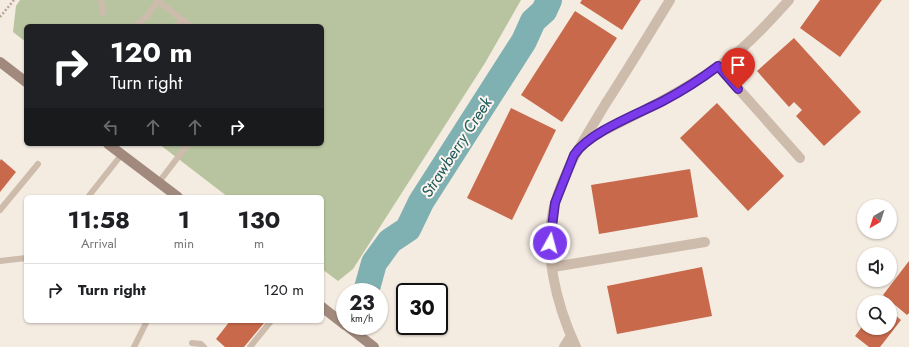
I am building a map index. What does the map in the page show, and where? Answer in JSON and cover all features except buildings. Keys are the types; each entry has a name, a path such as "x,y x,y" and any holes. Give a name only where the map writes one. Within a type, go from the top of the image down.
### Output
{"main road":[{"path":"0,62 24,80"},
{"path":"111,146 175,195"},
{"path":"324,308 336,318"},
{"path":"359,335 374,347"}],"street":[{"path":"576,347 571,336 554,281 550,243 555,203 578,149 670,0"},
{"path":"578,149 593,136 665,100 734,55 789,0"},
{"path":"718,66 800,158"},
{"path":"553,267 705,242"},
{"path":"564,347 571,336"}],"lane":[{"path":"101,0 103,13"},
{"path":"138,24 147,16 157,0 187,24"},
{"path":"179,24 182,20"},
{"path":"158,182 185,146"},
{"path":"90,195 122,154"},
{"path":"0,210 38,164"},
{"path":"0,260 24,258"},
{"path":"134,347 146,323"},
{"path":"250,347 269,323"},
{"path":"192,343 200,344 204,347"}],"path":[{"path":"0,16 14,0"}],"green space":[{"path":"20,0 521,0 485,63 353,269 338,281 324,270 324,195 225,195 162,146 324,146 324,24 24,24 24,40 13,32 16,6"}],"waterway":[{"name":"Strawberry Creek","path":"368,283 374,263 390,241 408,229 421,202 524,41 533,21 544,11 549,0"}],"route":[{"path":"550,243 555,203 574,155 578,149 593,136 665,100 718,66 738,89"}]}
